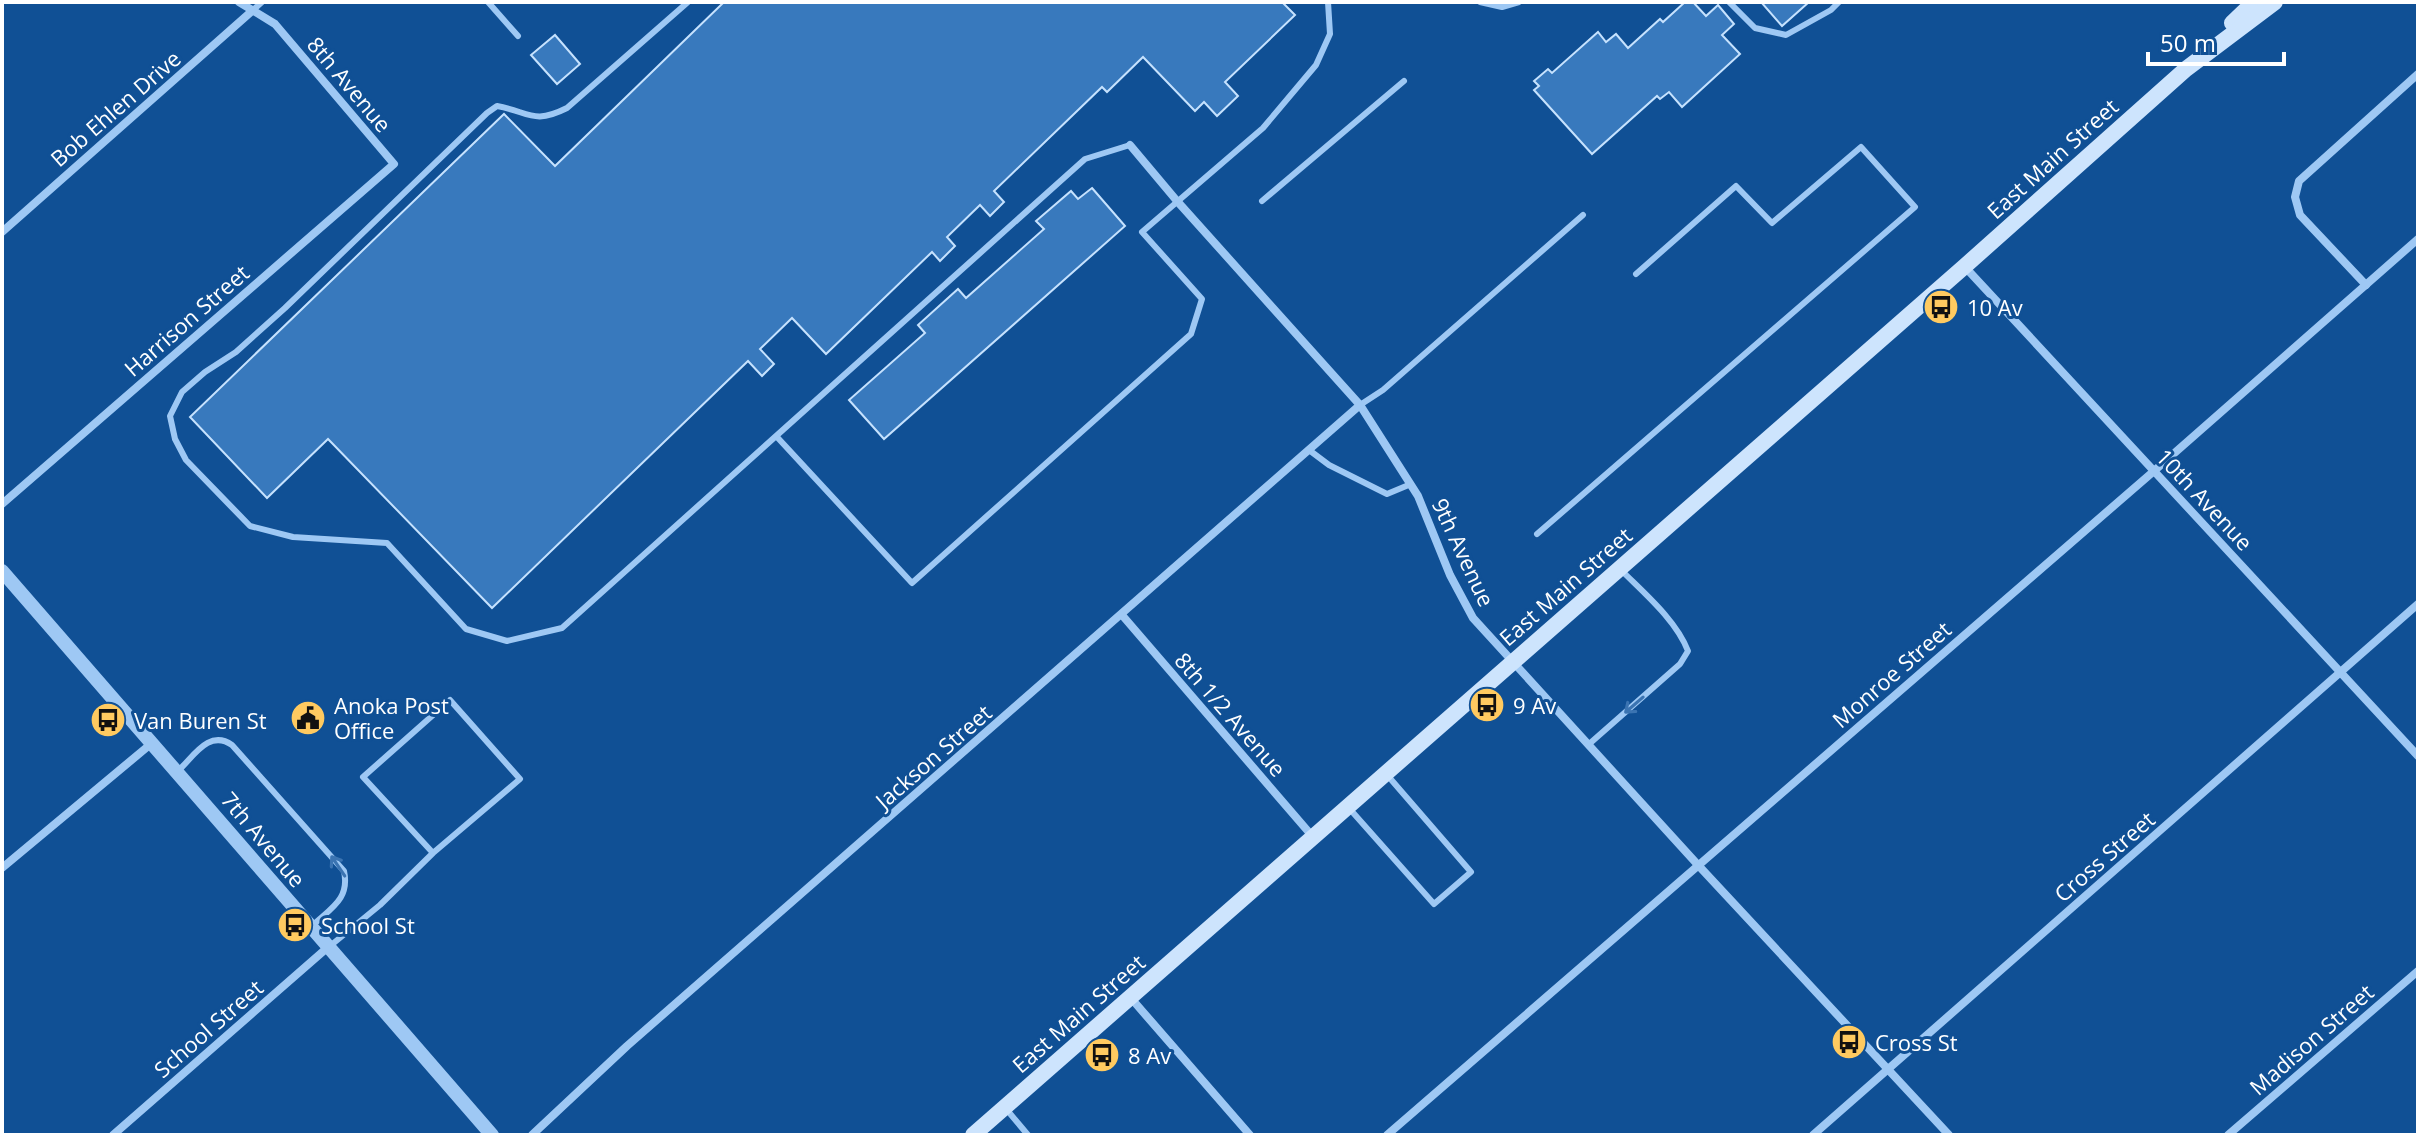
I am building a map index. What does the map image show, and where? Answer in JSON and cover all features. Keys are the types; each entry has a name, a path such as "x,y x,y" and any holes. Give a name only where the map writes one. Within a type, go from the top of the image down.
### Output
{"main road":[{"name":"East Main Street","path":"973,1135 1965,266 2186,69 2254,2"},
{"name":"East Main Street","path":"2186,69 2275,2"}],"street":[{"name":"8th Avenue","path":"239,2 275,24 394,164"},
{"name":"Bob Ehlen Drive","path":"2,232 252,11"},
{"path":"2366,285 2300,215 2295,197 2299,181 2418,74"},
{"name":"9th Avenue","path":"1130,145 1360,405 1418,496 1450,575 1473,618 1949,1135"},
{"name":"Harrison Street","path":"2,504 394,164"},
{"name":"Monroe Street","path":"1387,1135 2418,239"},
{"name":"10th Avenue","path":"1965,266 2418,756"},
{"name":"Jackson Street","path":"532,1135 637,1037 1360,405"},
{"name":"7th Avenue","path":"2,571 492,1135"},
{"name":"Cross Street","path":"1813,1135 2418,604"},
{"name":"8th 1/2 Avenue","path":"1122,615 1313,837"},
{"path":"2,868 153,743"},
{"name":"School Street","path":"113,1135 327,948"},
{"name":"Madison Street","path":"2228,1135 2418,971"},
{"path":"1130,997 1250,1135"}],"lane":[{"path":"252,11 262,2"},
{"path":"488,2 518,36"},
{"path":"688,2 567,108 539,118 497,106 487,113 285,308 236,352 182,392 170,416 175,439 186,460 250,526 293,537 387,543 466,629 507,641 562,628 1085,159 1130,145"},
{"path":"777,437 912,583 1191,334 1202,299 1142,232 1263,128 1316,65 1330,34 1328,2"},
{"path":"1480,2 1502,7 1519,2"},
{"path":"1729,2 1755,28 1786,35 1831,10 1839,2"},
{"path":"1262,201 1404,81"},
{"path":"1537,534 1915,207 1861,147 1772,223 1736,186 1636,274"},
{"path":"1360,405 1399,376 1583,215"},
{"path":"1309,450 1329,465 1387,494 1411,484"},
{"path":"1588,745 1680,664 1688,651 1684,640 1658,608 1619,568"},
{"path":"327,948 380,905 433,853 520,779 450,700 363,777 433,853"},
{"path":"178,772 208,742 215,738 223,739 232,745 344,871 346,883 343,895 310,927"},
{"path":"1348,807 1434,904 1471,872 1385,773"},
{"path":"1005,1107 1026,1135"}],"building":[{"path":"724,2 1282,2 1295,15 1225,82 1238,96 1217,116 1204,102 1195,111 1143,57 1107,92 1102,87 994,191 1004,202 990,216 980,205 947,237 955,246 940,261 932,252 826,354 792,318 760,349 774,364 762,376 748,361 492,608 328,439 267,498 190,417 504,114 555,166"},
{"path":"1685,2 1693,2 1706,16 1718,5 1734,24 1722,35 1740,54 1682,107 1669,92 1660,99 1657,96 1592,154 1534,90 1539,86 1534,81 1548,69 1552,73 1598,32 1606,42 1616,34 1628,48 1660,19 1663,22"},
{"path":"1761,2 1809,2 1782,26"},
{"path":"555,35 580,64 557,84 531,55"},
{"path":"1092,188 1125,226 884,439 849,400 925,333 918,325 958,289 966,298 1044,229 1036,221 1071,191 1078,199"}],"place":[{"name":"10 Av","path":"1941,307"},
{"name":"9 Av","path":"1487,705"},
{"name":"Anoka Post Office","path":"308,718"},
{"name":"Van Buren St","path":"108,720"},
{"name":"School St","path":"295,925"},
{"name":"Cross St","path":"1849,1042"},
{"name":"8 Av","path":"1102,1055"}]}
